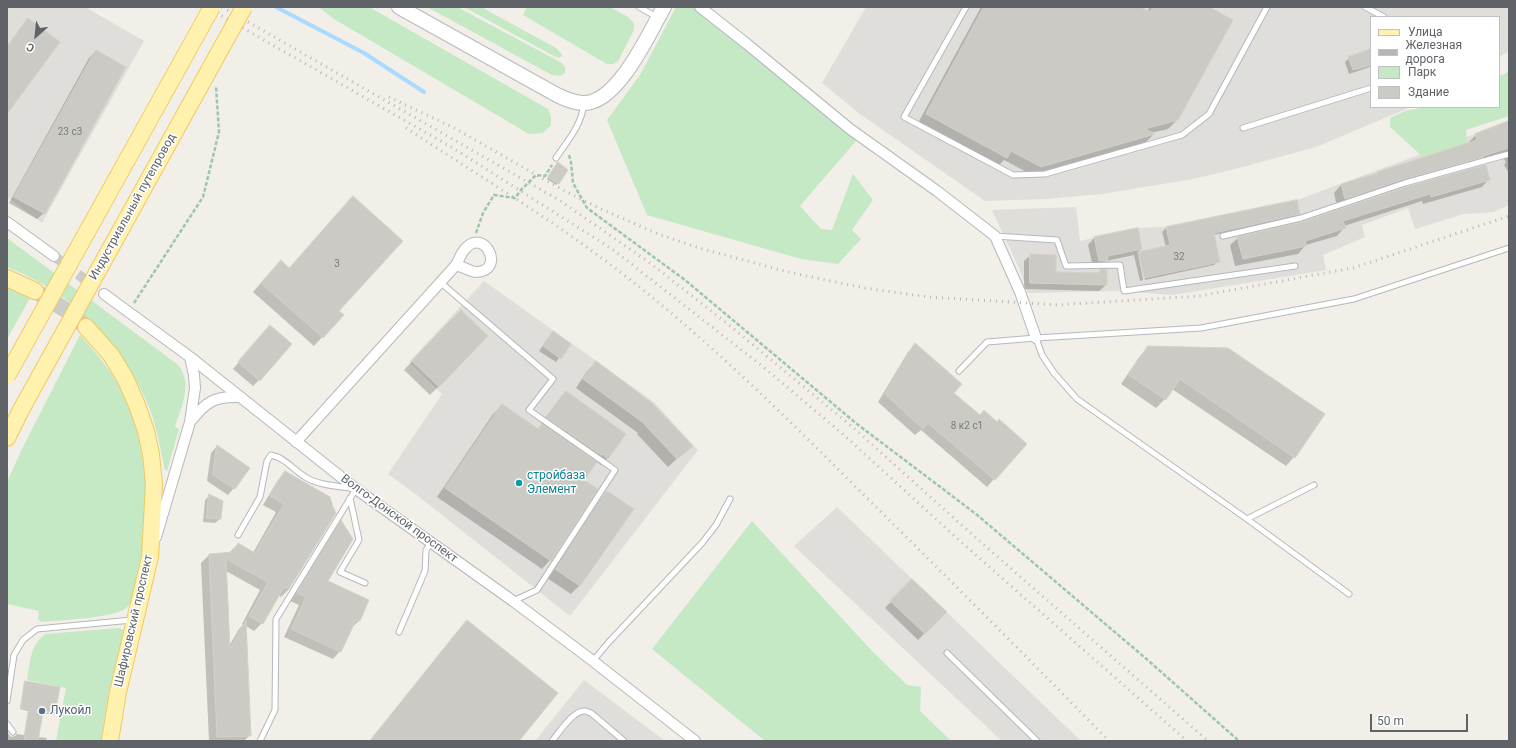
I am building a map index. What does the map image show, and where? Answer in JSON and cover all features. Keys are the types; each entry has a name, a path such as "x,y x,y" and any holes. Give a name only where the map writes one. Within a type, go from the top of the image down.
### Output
{"main road":[{"path":"7,376 212,7"},
{"name":"Индустриальный путепровод","path":"7,438 22,408 244,7"},
{"path":"7,278 35,291"},
{"name":"Шафировский проспект","path":"86,327 111,355 125,378 137,405 146,431 151,454 154,484 150,558 118,692 110,741"}],"street":[{"path":"399,7 557,95 571,101 584,103 596,101 608,93 621,79 637,56 661,12"},
{"path":"700,7 850,129 937,191 995,236 1020,292 1036,338"},
{"path":"7,222 54,256"},
{"path":"296,442 456,265 466,248 473,243 481,243 489,248 492,256 490,264 484,270 475,272 456,265"},
{"name":"Волго-Донской проспект","path":"104,294 190,357 240,398 356,488 593,660 692,740"},
{"path":"150,558 190,422 195,388 190,357"},
{"path":"190,422 201,408 213,400 225,397 240,398"}],"lane":[{"path":"639,7 661,12"},
{"path":"966,7 904,117 1013,175 1045,174 1182,135 1209,114 1267,7"},
{"path":"1365,7 1382,16"},
{"path":"1242,128 1370,88"},
{"path":"556,158 579,125 583,114 584,103"},
{"path":"1223,236 1301,218 1405,183 1509,154"},
{"path":"995,236 1057,240 1066,266 1120,265 1124,291 1294,266"},
{"path":"959,371 987,342 1201,328 1354,299 1509,248"},
{"path":"440,282 553,379 529,410 615,470 537,590 513,601"},
{"path":"1036,338 1042,355 1054,373 1077,399 1247,519 1349,594"},
{"path":"238,535 260,497 266,461 271,455 279,457 307,478 325,484 356,488 276,619 275,710 260,741"},
{"path":"1247,519 1314,485"},
{"path":"350,498 359,540 340,572 365,583"},
{"path":"593,660 608,642 702,543 716,525 730,499"},
{"path":"399,632 425,571 426,550 431,542"},
{"path":"7,700 14,656 23,640 37,629 135,620"},
{"path":"947,653 1037,741"},
{"path":"552,741 571,718 577,713 585,711 591,714 624,741"},
{"path":"7,724 13,732"}],"path":[{"path":"129,312 146,283 203,197 219,132 216,80"},
{"path":"564,146 571,162 573,182 587,208 684,280 857,424 976,514 1150,662 1239,741"},
{"path":"473,243 483,213 494,195 515,198 536,175 545,176 556,158"}],"shaded area":[{"path":"7,7 85,7 144,41 42,223 7,197"},
{"path":"866,7 1509,7 1509,51 1500,56 1500,16 1370,16 1370,108 1409,108 1316,147 1193,179 1102,194 1045,199 985,201 860,114 822,83"},
{"path":"1509,121 1509,205 1493,212 1464,214 1415,229 1408,208 1362,225 1365,237 1323,255 1326,270 1173,295 1116,291 1028,293 1018,266 992,210 1076,207 1080,241 1138,228 1166,227 1297,200"},
{"path":"484,281 654,402 698,450 570,616 388,474 442,394 409,362"},
{"path":"837,507 1081,741 1002,741 794,546"},
{"path":"584,680 665,741 535,741"}],"green space":[{"path":"319,7 369,7 548,109 551,117 551,125 543,133 529,134 334,19"},
{"path":"427,7 457,7 562,63 565,67 565,73 560,76 552,75"},
{"path":"464,7 481,7 556,48 562,56 559,58 552,55"},
{"path":"527,7 610,7 628,17 634,23 634,30 618,61 613,64 607,64 523,15"},
{"path":"676,7 693,7 856,141 800,206 821,229 832,230 853,174 873,200 852,230 861,239 838,264 801,259 647,215 607,120 640,75"},
{"path":"1509,70 1509,116 1466,130 1467,143 1423,157 1390,127 1390,118 1405,111 1421,108 1500,108 1500,76 1505,74"},
{"path":"7,238 177,364 182,371 185,379 185,395 175,427 179,429 167,471 165,470 157,435 146,400 122,357 90,320 71,304 51,289 30,277 7,267"},
{"path":"7,287 30,298 7,339"},
{"path":"80,335 111,372 129,407 136,429 142,452 145,475 146,498 143,544 134,595 129,605 125,609 109,615 98,617 41,622 38,619 39,611 7,604 7,482 22,449"},
{"path":"752,521 873,652 907,685 921,687 920,711 951,741 765,741 652,649"},
{"path":"119,628 125,631 109,691 101,741 56,741 66,688 27,680 30,661 36,644 45,634"}],"building":[{"path":"984,7 1140,7 1150,12 1153,7 1209,7 1233,20 1178,120 1145,129 1155,134 1041,167 1011,151 1007,158 926,114"},
{"path":"28,18 60,42 7,114 7,47"},
{"path":"1370,49 1370,65 1353,70 1348,57"},
{"path":"96,50 126,67 45,214 14,197"},
{"path":"1509,121 1509,148 1483,156 1484,157 1404,179 1345,199 1341,184 1477,140 1475,134"},
{"path":"558,162 568,170 559,184 548,177"},
{"path":"1486,165 1490,180 1431,197 1430,194 1343,221 1346,228 1305,241 1307,246 1243,259 1237,237 1302,222 1406,187"},
{"path":"353,196 403,241 339,311 344,315 323,338 261,283 281,260 289,268"},
{"path":"1297,200 1300,214 1214,233 1220,262 1144,278 1138,252 1170,245 1166,227"},
{"path":"1138,228 1142,249 1108,256 1107,261 1099,261 1094,237"},
{"path":"1030,254 1056,255 1056,272 1101,273 1100,269 1107,269 1107,285 1030,283"},
{"path":"461,310 488,336 439,387 412,361"},
{"path":"270,325 292,344 260,381 238,362"},
{"path":"553,331 571,344 561,359 543,346"},
{"path":"915,343 962,384 954,393 980,415 984,410 997,422 999,419 1027,444 995,480 928,423 923,429 885,394"},
{"path":"1148,346 1228,348 1325,414 1295,458 1180,379 1166,400 1129,375"},
{"path":"596,361 652,403 693,446 677,459 645,424 583,379"},
{"path":"566,391 626,434 608,459 547,418"},
{"name":"стройбаза Элемент","path":"502,404 538,429 542,424 597,462 584,480 598,489 551,561 445,488"},
{"path":"217,445 250,468 235,489 213,475"},
{"path":"285,471 330,497 336,513 289,589 284,587 263,624 249,616 268,582 226,559 230,649 246,620 251,736 217,737 209,554 233,552 238,543 255,553 284,504 270,496"},
{"path":"607,491 634,509 580,586 555,569"},
{"path":"209,494 223,501 221,519 207,518"},
{"path":"341,520 353,539 328,581 369,600 360,621 356,620 341,652 291,629 306,597 297,593"},
{"path":"912,579 947,612 925,634 890,601"},
{"path":"467,620 558,693 519,741 370,741"},
{"name":"Лукойл","path":"25,681 60,687 55,714 43,712 38,741 24,741 29,709 21,708"}],"waterway":[{"path":"276,7 364,53 424,92"}],"tunnel":[{"path":"54,256 104,294"},
{"path":"35,291 69,312 86,327"}],"railway":[{"path":"206,7 453,148 612,249 762,366 845,436 960,541 1187,741"},
{"path":"222,7 559,200 650,263 729,325 856,430 967,530 1208,741"},
{"path":"389,97 456,129 563,190 658,234 699,248 788,272 864,288 929,297 1057,305 1199,296 1353,268 1509,216"},
{"path":"406,128 516,199 598,255 657,301 688,328 720,356 811,442 1109,741"}],"place":[{"name":"стройбаза Элемент","path":"519,483"},
{"name":"Лукойл","path":"42,711"}]}
